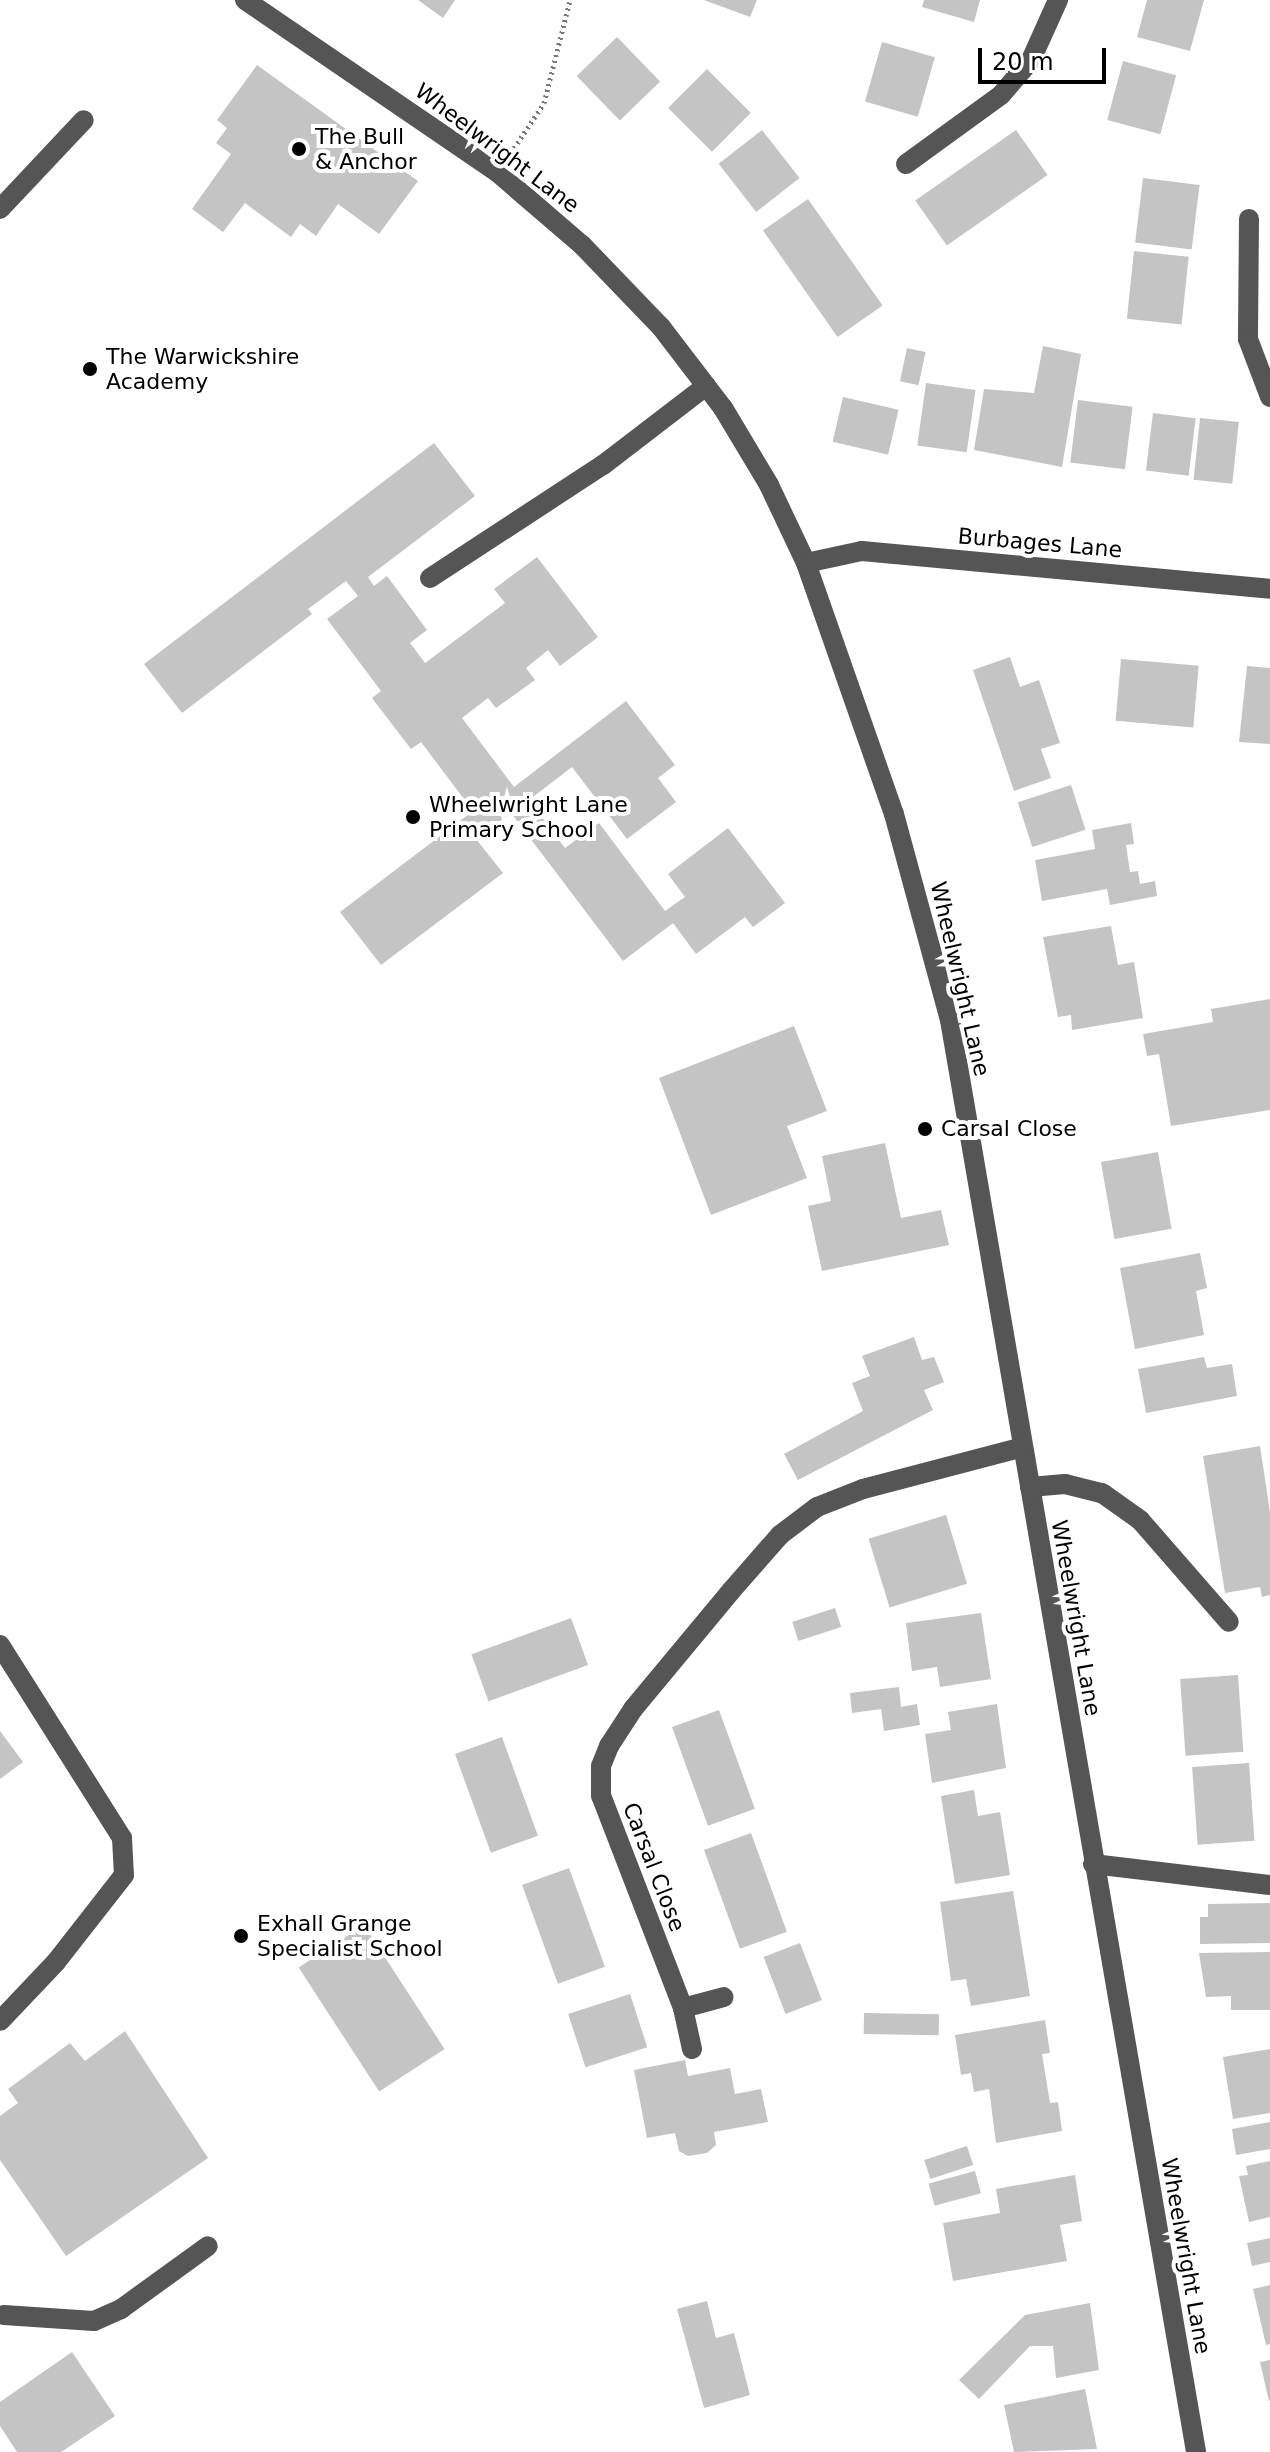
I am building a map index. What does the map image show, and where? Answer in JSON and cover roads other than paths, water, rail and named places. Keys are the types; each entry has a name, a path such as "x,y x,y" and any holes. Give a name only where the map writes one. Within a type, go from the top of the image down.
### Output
{"street":[{"name":"Wheelwright Lane","path":"245,0 497,172 618,281 706,386 769,485 806,563 894,814 950,1020 1196,2452"},
{"path":"906,164 1001,95 1031,60 1058,0"},
{"path":"0,209 84,120"},
{"path":"1249,219 1248,339 1270,397"},
{"path":"430,578 603,465 706,386"},
{"name":"Burbages Lane","path":"806,563 862,551 1270,589"},
{"name":"Carsal Close","path":"692,2049 683,2008 601,1796 601,1766 609,1746 633,1709 731,1591 780,1535 817,1507 863,1489 1023,1447"},
{"path":"1030,1487 1065,1484 1102,1493 1140,1520 1229,1622"},
{"path":"0,1645 122,1838 124,1875 56,1962 0,2021"},
{"path":"1093,1864 1270,1885"},
{"path":"683,2008 724,1997"},
{"path":"1,2312 94,2321 121,2309 208,2246"}],"place":[{"name":"The Bull & Anchor","path":"299,149"},
{"name":"The Warwickshire Academy","path":"90,369"},
{"name":"Wheelwright Lane Primary School","path":"413,817"},
{"name":"Carsal Close","path":"925,1129"},
{"name":"Exhall Grange Specialist School","path":"241,1936"}]}
